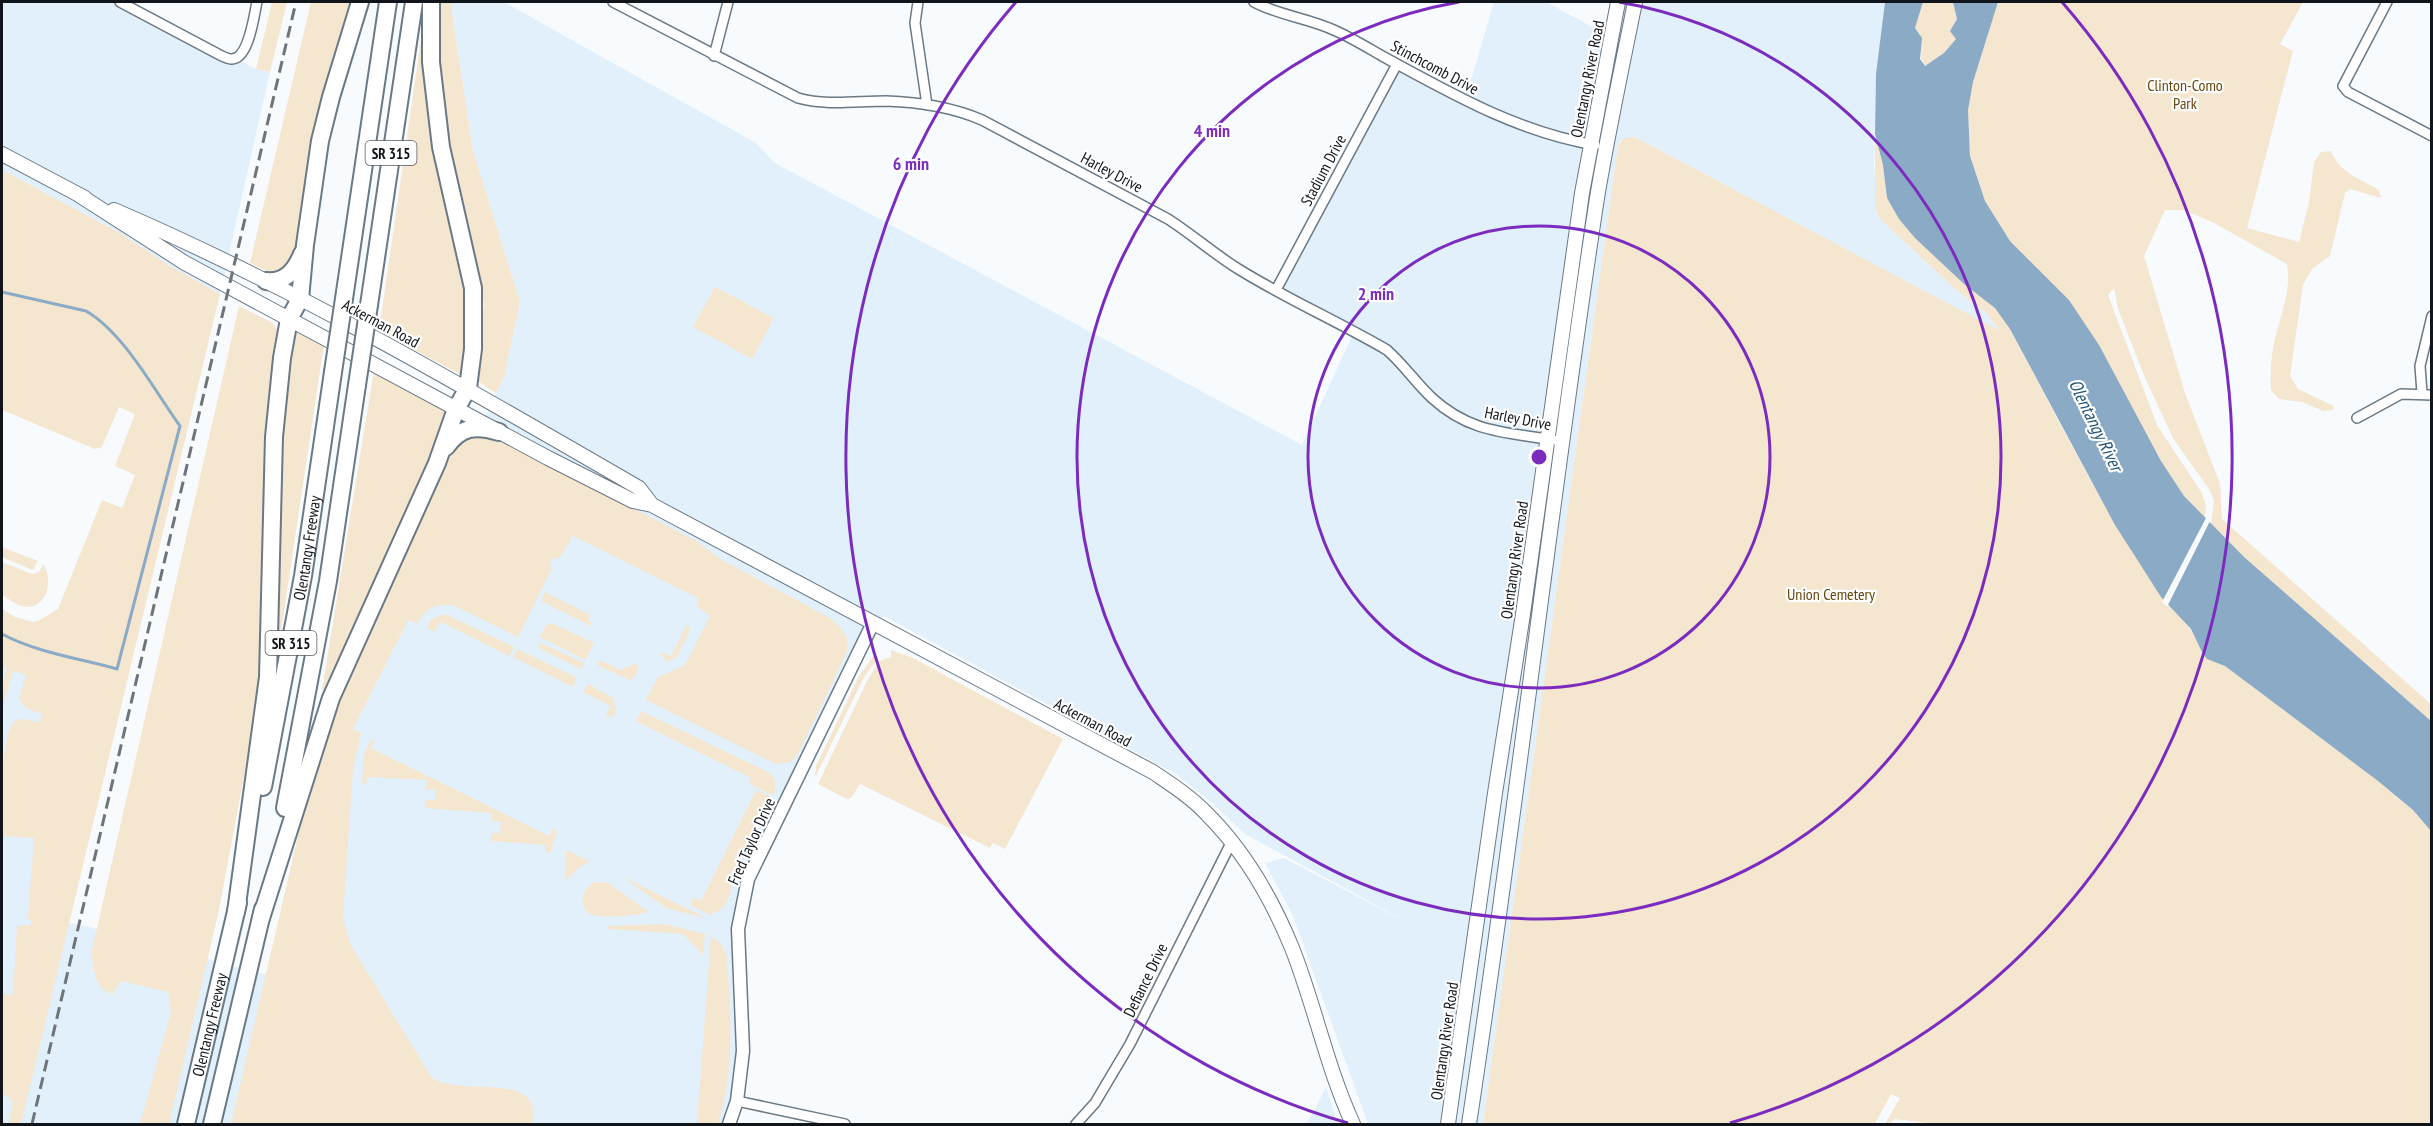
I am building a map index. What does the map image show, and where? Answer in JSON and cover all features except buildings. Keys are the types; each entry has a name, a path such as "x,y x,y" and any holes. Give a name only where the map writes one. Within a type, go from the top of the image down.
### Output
{"highway":[{"path":"236,912 268,677 274,437 282,358 289,319 300,299 305,245 320,141 360,2"},
{"name":"Olentangy Freeway","path":"186,1125 271,754 303,576 388,2"},
{"name":"Olentangy Freeway","path":"212,1125 296,759 326,592 414,2"},
{"path":"431,2 431,62 441,147 473,288 473,349 468,388 456,409 437,463"},
{"path":"266,281 274,282 292,273 305,245"},
{"path":"261,918 331,698 437,463 447,445 461,431 471,427 483,427 499,432"}],"main road":[{"name":"Olentangy River Road","path":"1448,1125 1495,793 1524,614 1582,193 1618,2"},
{"name":"Olentangy River Road","path":"1469,1125 1598,196 1635,2"},
{"name":"Ackerman Road","path":"2,154 79,195 266,281 468,388 639,488 652,505"},
{"name":"Ackerman Road","path":"79,195 185,263 499,432 633,501 652,505 1153,772 1190,798 1231,843 1258,880 1278,917 1292,950 1353,1125"}],"street":[{"path":"120,2 231,59 238,58 246,47 257,2"},
{"name":"Harley Drive","path":"613,2 784,92 812,102 885,101 927,105 966,113 1168,219 1232,265 1387,350 1401,362 1432,397 1461,419 1498,433 1563,442"},
{"path":"714,56 728,2"},
{"path":"918,2 915,23 927,105"},
{"name":"Stinchcomb Drive","path":"1254,2 1288,17 1337,31 1477,107 1517,125 1545,135 1607,147"},
{"path":"2387,2 2343,86 2348,92 2432,136"},
{"name":"Stadium Drive","path":"1276,290 1397,64"},
{"path":"2356,418 2402,394 2427,394 2420,366 2432,316"},
{"name":"Fred Taylor Drive","path":"729,1125 737,1101 743,1051 738,929 748,879 873,623"},
{"name":"Defiance Drive","path":"1076,1125 1095,1103 1125,1053 1231,843"},
{"path":"737,1101 845,1125"}],"shaded area":[{"path":"2,2 128,2 256,69 270,72 220,294 170,266 120,233 2,170"},
{"path":"452,2 504,2 756,143 775,163 1302,445 1354,332 1276,290 1397,64 1466,97 1494,2 1546,2 1617,40 1625,2 1885,2 1876,74 1874,169 1880,219 1954,288 1986,313 2001,332 1635,137 1621,141 1618,145 1483,1124 1368,1124 1293,916 1265,863 1284,858 1416,927 1245,834 1210,801 1176,774 884,616 873,623 742,904 742,1011 729,1124 2,1124 2,609 15,617 127,656 63,922 289,981 366,668 504,377 520,302 473,151"},
{"path":"1326,1087 1338,1124 1306,1124 1315,1109"}],"green space":[{"path":"272,2 287,2 270,72 256,69"},
{"path":"311,2 352,2 314,130 294,258 289,271 270,273 250,263"},
{"path":"439,2 452,2 473,151 520,302 504,377 496,393 479,382 476,376 484,304 458,192 442,109 439,82"},
{"path":"1923,2 1953,2 1957,19 1954,22 1956,39 1944,53 1925,66 1921,57 1920,39 1915,28"},
{"name":"Clinton-Como Park","path":"1998,2 2303,2 2280,44 2293,51 2247,228 2299,242 2309,202 2314,162 2321,152 2331,151 2339,165 2345,170 2379,190 2381,198 2350,189 2345,193 2330,256 2312,269 2303,285 2290,376 2298,389 2334,406 2333,410 2323,411 2302,402 2279,399 2271,390 2273,349 2287,294 2287,264 2214,223 2184,210 2165,210 2144,256 2185,393 2220,484 2222,519 2431,704 2431,721 2244,558 2211,525 2214,500 2209,489 2174,440 2145,378 2118,309 2114,288 2108,295 2157,425 2202,493 2206,505 2205,519 2184,496 2161,461 2069,300 2010,241 1985,201 1970,156 1968,110 1973,82"},
{"path":"422,32 426,32 464,278 468,337 460,374 379,331"},
{"name":"Union Cemetery","path":"1875,134 1883,165 1887,198 1899,219 1964,284 1996,308 2010,329 2114,521 2156,589 2190,629 2202,652 2225,666 2378,781 2413,810 2431,831 2431,1124 1936,1124 1894,1119 1890,1124 1885,1124 1900,1098 1891,1094 1875,1124 1483,1124 1618,145 1625,138 1635,137 2000,331 1986,313 1954,288 1880,219 1875,208"},
{"path":"2,170 120,233 170,266 220,294 21,1124 8,1124 13,1103 8,1096 2,1094 2,994 13,995 17,925 31,925 31,920 26,920 34,838 2,836 3,774 4,755 11,727 19,719 39,723 42,714 27,709 19,699 26,675 13,671 2,709 2,686 7,669 2,667 2,609 15,617 33,622 58,609 102,500 122,508 135,475 115,466 135,414 119,407 102,447 95,449 2,410"},
{"path":"715,287 774,318 752,359 693,327"},
{"path":"239,306 273,323 280,335 280,347 268,394 263,654 256,712 219,910 169,1124 140,1124 171,1012 168,992 121,981 113,994 107,992 96,979 91,954"},
{"path":"302,332 324,344 279,645 276,644 279,443 292,338 296,333"},
{"path":"374,370 449,411 451,416 325,690 322,690"},
{"path":"462,434 497,438 509,443 696,541 722,560 828,617 844,632 847,642 846,654 797,756 791,762 776,764 646,700 658,677 685,665 710,616 698,608 698,598 573,536 559,559 554,557 549,566 552,568 518,637 455,606 442,605 432,608 417,624 408,620 353,729 361,733 353,769 343,917 350,944 432,1078 443,1083 499,1088 523,1094 531,1104 532,1124 231,1124 304,810 330,721 452,445"},
{"path":"2,547 38,561 33,570 2,557"},
{"path":"2,562 32,574 39,572 43,564 48,583 40,602 34,606 24,607 2,595"},
{"path":"545,592 590,615 588,621 592,623 591,626 541,601"},
{"path":"445,614 514,647 509,656 441,622 434,632 427,628 431,619"},
{"path":"547,624 554,624 594,643 585,660 542,638 540,636"},
{"path":"687,624 690,629 689,633 676,658 665,663 666,659 659,655 664,653 671,656"},
{"path":"539,642 584,663 581,669 540,649"},
{"path":"517,649 577,678 573,687 513,657"},
{"path":"891,650 913,658 1063,739 1005,849 993,843 990,848 860,784 851,798 847,799 818,784 868,679 879,661 891,657"},
{"path":"875,654 878,658 864,677 815,778 816,766 859,676"},
{"path":"600,660 620,670 634,664 637,665 638,671 631,681 597,665"},
{"path":"588,684 613,698 616,709 614,717 605,716 611,706 583,692"},
{"path":"641,711 770,773 775,780 775,794 772,795 749,784 751,778 636,721"},
{"path":"375,740 371,748 549,836 553,828 557,832 551,851 545,853 545,845 491,841 491,833 500,833 501,822 492,821 492,813 425,808 426,800 435,800 436,790 426,789 427,780 367,777 366,786 362,782 364,754 370,741"},
{"path":"756,790 771,797 742,855 727,902 720,910 710,915 690,905 694,897 701,901"},
{"path":"566,850 590,861 577,869 565,881"},
{"path":"621,876 704,917 705,918 666,908"},
{"path":"595,882 608,883 649,912 602,917 591,914 583,906 582,900 586,890"},
{"path":"665,924 705,934 703,955 683,934 608,929 608,926"},
{"path":"711,936 722,945 727,957 729,1062 718,1124 697,1124"}],"water":[{"name":"Olentangy River","path":"1885,2 1923,2 1915,28 1922,38 1920,59 1925,66 1944,53 1956,39 1950,31 1957,19 1953,2 1998,2 1973,82 1968,110 1970,156 1985,201 2010,241 2069,300 2099,345 2161,461 2184,496 2244,557 2431,721 2431,831 2413,810 2378,781 2225,666 2207,659 2191,629 2161,597 2115,525 2010,329 1995,308 1964,284 1915,238 1899,219 1887,198 1883,165 1875,134 1876,74"}],"pier":[{"path":"2206,518 2210,521 2167,607 2162,602"}],"waterway":[{"path":"2,292 86,311 100,321 126,348 180,426 117,669 44,651 2,634"}],"railway":[{"path":"32,1124 296,2"}]}
